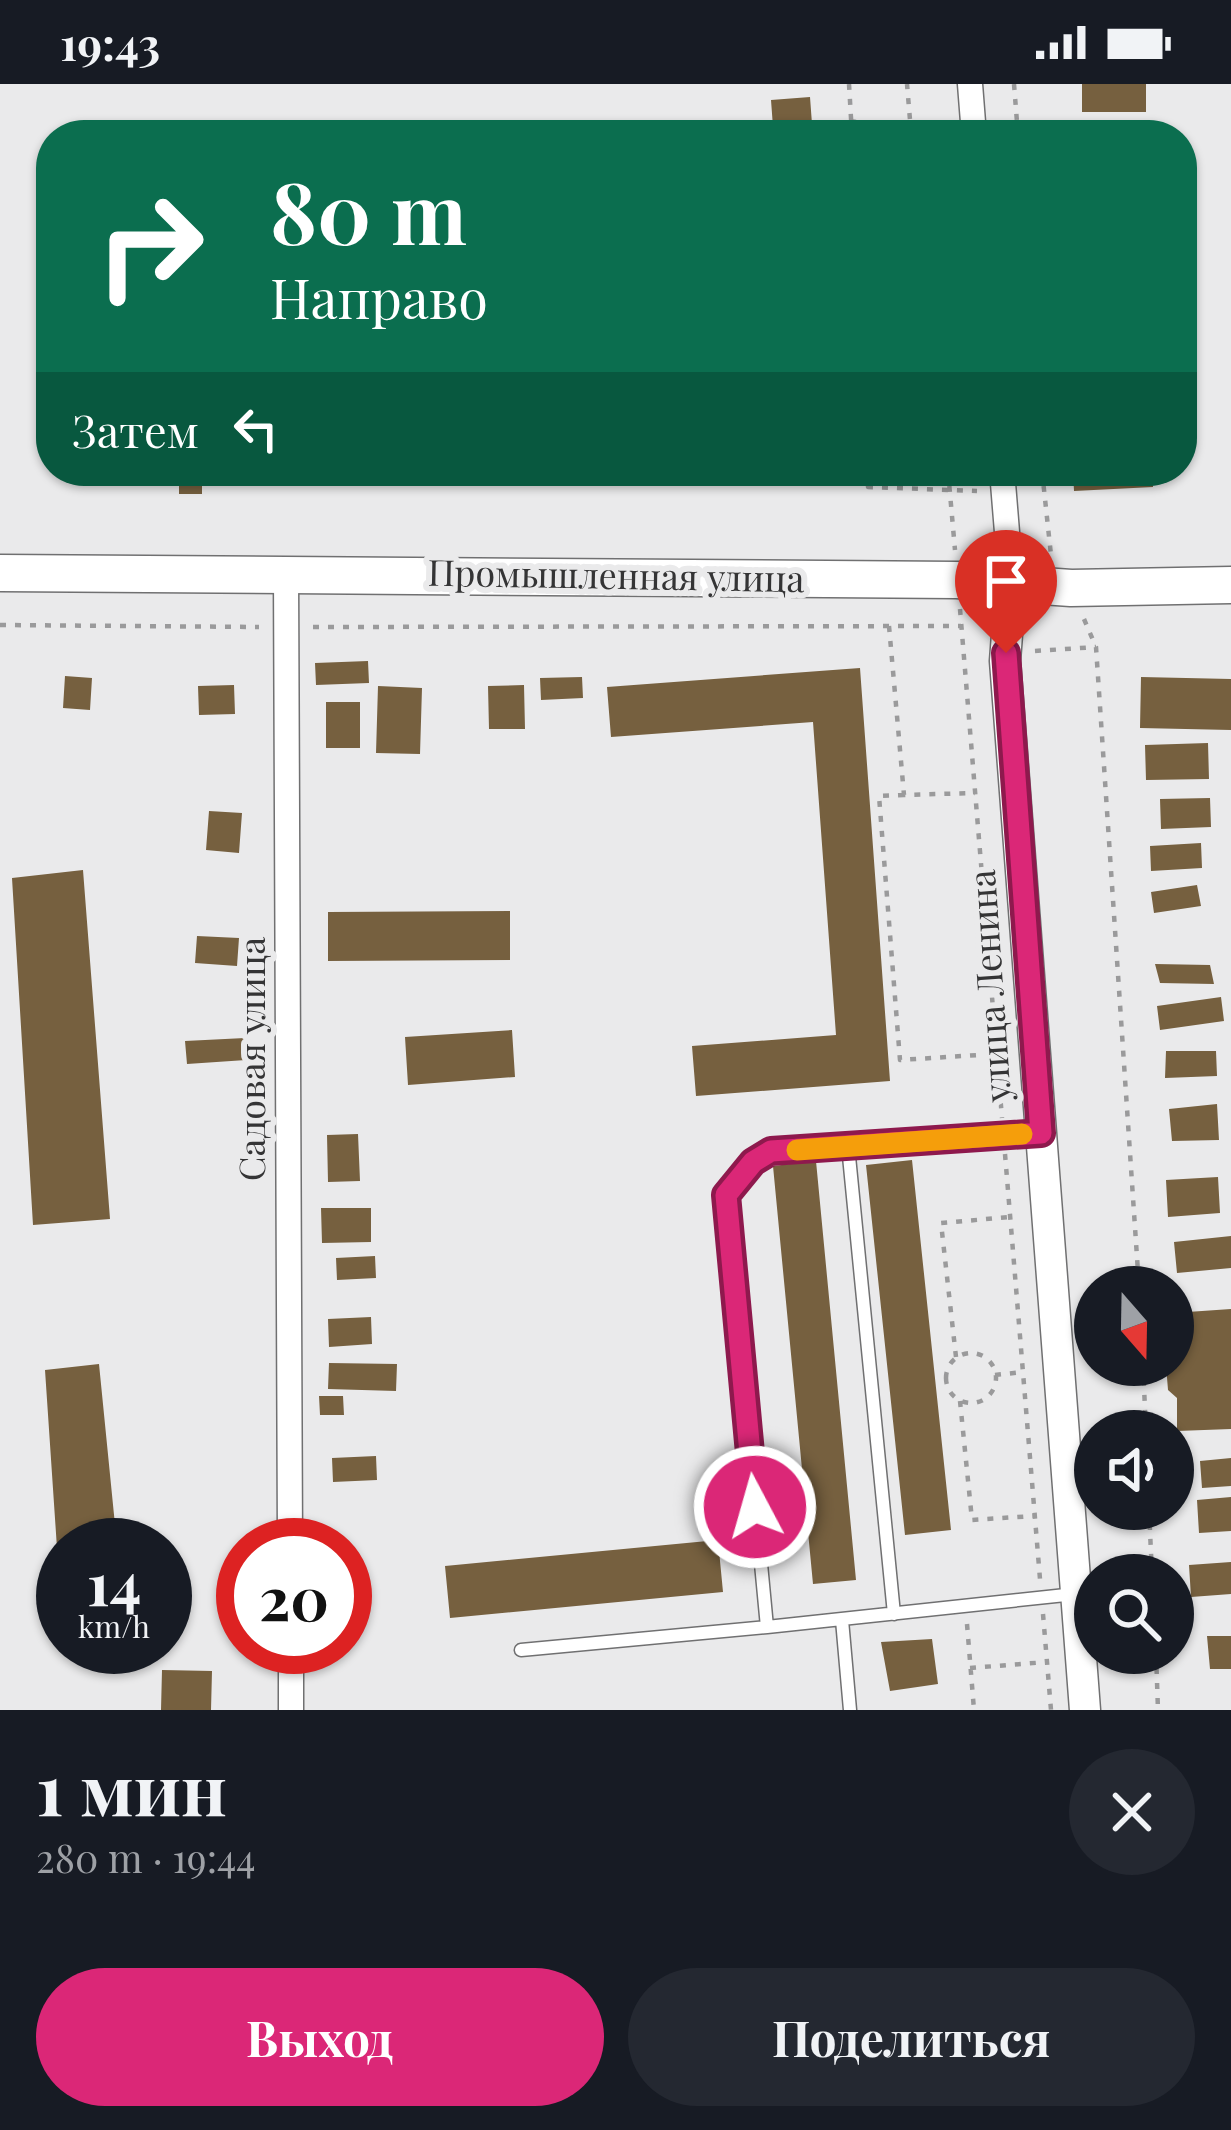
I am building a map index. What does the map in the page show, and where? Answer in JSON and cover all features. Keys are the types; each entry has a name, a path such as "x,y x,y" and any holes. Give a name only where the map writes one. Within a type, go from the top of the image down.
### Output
{"main road":[{"name":"Промышленная улица","path":"0,573 957,580 1071,588 1231,585"}],"street":[{"path":"970,84 973,120"},
{"name":"улица Ленина","path":"1003,486 1011,581 1005,661 1074,1568"},
{"name":"Садовая улица","path":"286,572 290,1518"},
{"path":"291,1674 291,1710"},
{"name":"улица Ленина","path":"1082,1674 1085,1710"}],"lane":[{"path":"767,1627 726,1195 753,1162 771,1151 1041,1133"},
{"path":"848,1146 894,1614"},
{"path":"521,1650 1074,1594"},
{"path":"842,1620 850,1710"}],"path":[{"path":"849,84 850,120"},
{"path":"907,84 911,120"},
{"path":"1014,84 1017,120"},
{"path":"868,486 950,490 974,486"},
{"path":"950,486 1051,1710"},
{"path":"1028,486 1043,489"},
{"path":"1043,486 1052,558 1071,588 1096,647 1138,1266"},
{"path":"0,625 961,626"},
{"path":"889,626 904,795"},
{"path":"975,793 879,796 900,1060 997,1054"},
{"path":"1010,1217 941,1223 956,1358 945,1381 960,1401 972,1520 1035,1516"},
{"path":"956,1358 978,1354 995,1375"},
{"path":"995,1375 1023,1372"},
{"path":"960,1401 982,1400 991,1393 995,1375"},
{"path":"965,1606 974,1710"},
{"path":"970,1668 1047,1662"},
{"path":"1157,1674 1158,1710"}],"building":[{"path":"1082,84 1146,84 1146,112 1082,112"},
{"path":"810,97 812,120 772,120 771,100"},
{"path":"179,486 202,486 202,494 179,494"},
{"path":"1074,486 1153,487 1074,491"},
{"path":"368,661 369,683 316,685 315,663"},
{"path":"860,668 890,1081 696,1096 692,1046 836,1035 813,722 611,737 607,687"},
{"path":"65,676 92,678 90,710 63,708"},
{"path":"582,677 583,698 541,700 540,678"},
{"path":"1141,677 1231,679 1231,730 1140,728"},
{"path":"234,685 235,714 199,715 198,686"},
{"path":"524,685 525,729 489,729 488,686"},
{"path":"378,686 422,688 420,754 376,753"},
{"path":"326,702 360,702 360,748 326,748"},
{"path":"1208,743 1209,779 1146,780 1145,745"},
{"path":"1210,798 1211,827 1161,829 1160,799"},
{"path":"209,811 242,813 239,853 206,850"},
{"path":"1201,843 1202,868 1151,871 1150,846"},
{"path":"83,870 110,1219 33,1225 12,878"},
{"path":"1197,885 1201,906 1154,913 1151,892"},
{"path":"510,911 510,960 328,961 328,912"},
{"path":"197,936 239,938 237,966 195,963"},
{"path":"1155,964 1210,965 1214,984 1160,983"},
{"path":"1221,997 1224,1021 1160,1030 1157,1006"},
{"path":"512,1030 515,1077 408,1085 405,1037"},
{"path":"245,1038 246,1060 187,1064 185,1041"},
{"path":"1166,1051 1216,1051 1217,1076 1165,1078"},
{"path":"1217,1104 1219,1140 1172,1141 1169,1109"},
{"path":"358,1134 360,1181 328,1182 327,1135"},
{"path":"912,1160 951,1530 905,1535 866,1165"},
{"path":"816,1161 856,1580 813,1584 773,1166"},
{"path":"1218,1177 1220,1213 1168,1217 1166,1180"},
{"path":"321,1208 371,1208 371,1242 322,1243"},
{"path":"1231,1236 1231,1268 1194,1271 1194,1266 1176,1266 1174,1242"},
{"path":"375,1256 376,1278 337,1280 336,1258"},
{"path":"1231,1309 1231,1429 1194,1430 1194,1410 1177,1410 1177,1398 1168,1390 1168,1386 1194,1386 1194,1312"},
{"path":"371,1317 372,1344 329,1347 328,1319"},
{"path":"329,1363 397,1364 396,1391 328,1389"},
{"path":"99,1364 114,1518 55,1518 45,1370"},
{"path":"319,1396 343,1396 344,1415 320,1415"},
{"path":"376,1456 377,1480 333,1482 332,1458"},
{"path":"1231,1458 1231,1486 1202,1488 1200,1461"},
{"path":"1231,1497 1231,1531 1199,1533 1197,1500"},
{"path":"718,1540 723,1592 450,1618 445,1566"},
{"path":"1231,1562 1231,1594 1194,1597 1194,1565"},
{"path":"1207,1636 1231,1636 1231,1669 1210,1669"},
{"path":"932,1639 938,1684 890,1691 881,1642"},
{"path":"212,1671 211,1710 161,1710 162,1674"}],"slow traffic":[{"path":"797,1150 1022,1134"}],"route":[{"path":"755,1507 726,1195 753,1162 771,1151 1041,1133 1006,653"}]}
